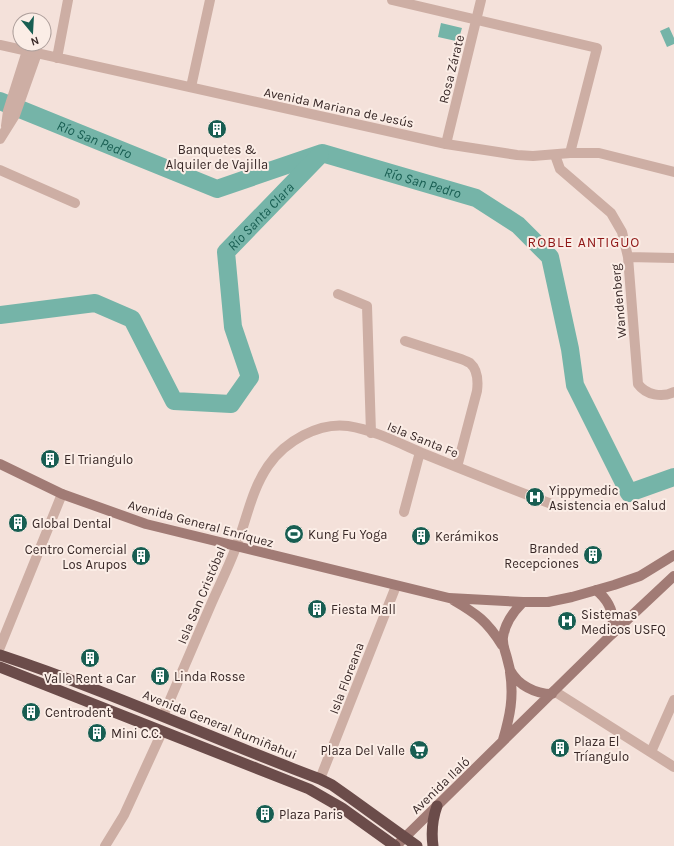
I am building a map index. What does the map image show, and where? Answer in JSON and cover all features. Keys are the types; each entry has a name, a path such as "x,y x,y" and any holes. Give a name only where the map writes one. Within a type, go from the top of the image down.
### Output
{"highway":[{"name":"Avenida General Rumiñahui","path":"0,655 163,716 320,780 338,789 417,846"},
{"path":"0,667 309,789 342,808 396,846"},
{"path":"433,846 431,834 432,820 438,806"}],"main road":[{"name":"Avenida General Enríquez","path":"0,464 62,494 146,524 193,534 236,547 450,598 523,602"},
{"path":"503,742 512,704 512,687 510,670 502,645 505,629 514,611 523,602 548,602 572,597 640,576 674,555"},
{"path":"510,670 521,683 528,688 544,694 553,692 674,576"},
{"path":"596,590 606,600 612,613 613,628 611,635"},
{"name":"Avenida General Enríquez","path":"450,598 473,611 484,621 502,645"},
{"name":"Avenida Ilaló","path":"396,846 553,692"}],"street":[{"path":"57,58 68,0"},
{"path":"191,87 210,0"},
{"path":"392,0 596,48 570,153"},
{"name":"Rosa Zárate","path":"446,144 481,0"},
{"name":"Avenida Mariana de Jesús","path":"0,45 12,48"},
{"path":"3,135 32,52"},
{"name":"Avenida Mariana de Jesús","path":"32,52 446,144 517,155 533,156 570,153 608,155 674,172"},
{"name":"Wandenberg","path":"555,155 560,169 598,201 615,218 622,232 628,257 638,384 642,389 657,395 666,395 674,392"},
{"path":"0,170 75,203"},
{"path":"628,257 674,258"},
{"path":"338,294 367,306 371,433"},
{"path":"405,342 461,359 470,363 475,371 478,383 477,392 457,467"},
{"name":"Isla Santa Fe","path":"287,446 316,429 326,426 350,426 549,503"},
{"name":"Isla San Cristóbal","path":"163,716 236,547 256,486 269,464 287,446"},
{"path":"404,512 420,452"},
{"path":"0,647 62,494"},
{"name":"Isla Floreana","path":"320,780 396,586"},
{"path":"553,692 674,767"},
{"path":"651,752 674,700"},
{"path":"105,846 124,814 162,732"}],"water":[{"path":"441,23 462,28 459,38 457,38 456,41 438,37"},
{"path":"669,27 674,38 674,44 667,47 660,31"}],"waterway":[{"name":"Río San Pedro","path":"0,101 217,189 322,153 476,198 518,225 550,257 570,349 575,385 629,493 674,477"},
{"name":"Río Santa Clara","path":"0,315 95,303 132,319 174,401 231,404 250,377 233,327 226,252 320,155"}],"place":[{"name":"Banquetes & Alquiler de Vajilla","path":"217,129"},
{"name":"El Triangulo","path":"50,459"},
{"name":"Yippymedic Asistencia en Salud","path":"535,497"},
{"name":"Global Dental","path":"18,523"},
{"name":"Kung Fu Yoga","path":"294,534"},
{"name":"Kerámikos","path":"421,536"},
{"name":"Branded Recepciones","path":"593,555"},
{"name":"Centro Comercial Los Arupos","path":"141,556"},
{"name":"Fiesta Mall","path":"317,609"},
{"name":"Sistemas Medicos USFQ","path":"567,621"},
{"name":"Valle Rent a Car","path":"90,658"},
{"name":"Linda Rosse","path":"160,676"},
{"name":"Centrodent","path":"31,712"},
{"name":"Mini C.C.","path":"97,733"},
{"name":"Plaza El Tríangulo","path":"560,748"},
{"name":"Plaza Del Valle","path":"419,750"},
{"name":"Plaza Paris","path":"265,814"}],"district":[{"name":"ROBLE ANTIGUO","path":"584,242"}]}
